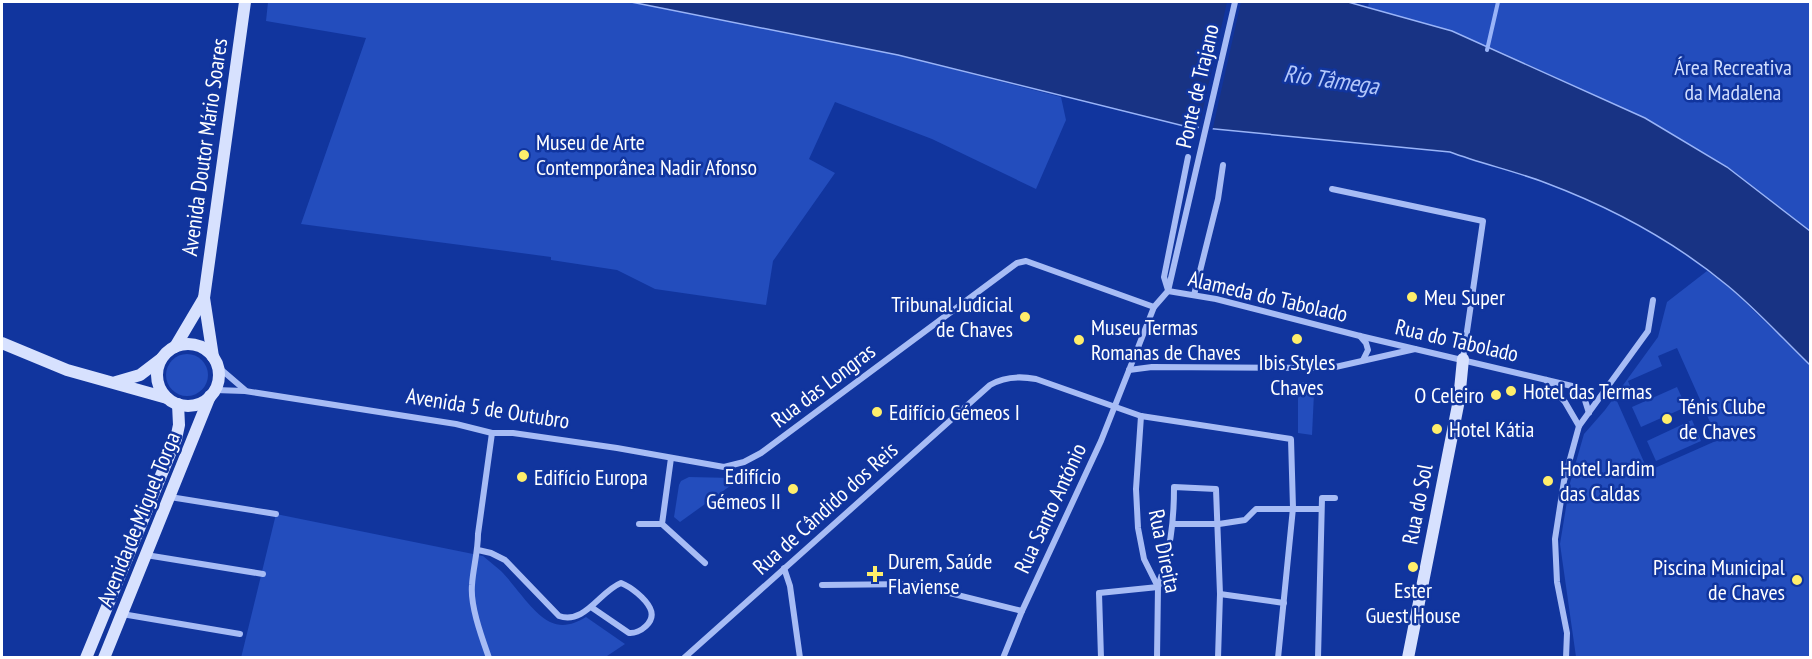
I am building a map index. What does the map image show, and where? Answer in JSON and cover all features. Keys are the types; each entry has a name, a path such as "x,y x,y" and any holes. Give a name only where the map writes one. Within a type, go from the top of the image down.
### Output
{"main road":[{"name":"Avenida Doutor Mário Soares","path":"215,362 204,298 245,2"},
{"name":"Avenida Doutor Mário Soares","path":"175,347 204,298"},
{"path":"2,343 67,370 172,401 195,405 212,393 218,383 215,362 205,350 196,345 185,344 175,347 140,375 115,383"},
{"path":"161,359 157,375 162,392 172,401"},
{"name":"Rua do Sol","path":"1408,657 1459,400 1463,359"},
{"name":"Avenida de Miguel Torga","path":"104,657 212,393"},
{"name":"Avenida de Miguel Torga","path":"86,657 173,447 179,425 172,401"}],"street":[{"name":"Ponte de Trajano","path":"1168,291 1235,2"},
{"path":"1168,291 1164,277 1188,157"},
{"path":"1194,295 1218,199 1223,165"},
{"path":"1332,189 1483,221 1463,359"},
{"name":"Rua das Longras","path":"724,467 744,462 761,453 1011,267 1026,261 1154,307"},
{"name":"Alameda do Tabolado","path":"1168,291 1194,295 1360,336"},
{"name":"Rua Santo António","path":"1003,657 1101,441 1154,307 1168,291"},
{"path":"1566,657 1567,633 1557,582 1555,539 1564,481 1579,426 1648,331 1653,300"},
{"path":"1360,336 1368,350 1362,361"},
{"name":"Rua do Tabolado","path":"1360,336 1572,386 1583,394 1589,413"},
{"path":"1129,370 1152,367 1330,368 1418,349"},
{"path":"215,362 245,391"},
{"name":"Rua de Cândido dos Reis","path":"684,657 990,385 1006,378 1036,379 1114,407"},
{"path":"1545,380 1565,402 1579,426"},
{"name":"Avenida 5 de Outubro","path":"212,393 245,391 456,424 492,433 513,433 617,448 724,467"},
{"path":"1114,407 1141,416 1291,439 1293,508 1278,657"},
{"name":"Rua Direita","path":"1141,416 1136,489 1138,528 1144,559 1158,587 1156,657"},
{"path":"489,657 479,630 471,587 478,550 478,534 492,433"},
{"path":"662,524 671,458"},
{"path":"1101,657 1099,593 1158,587 1167,560 1174,524 1173,487 1216,489 1220,594 1218,657"},
{"path":"170,497 276,514"},
{"path":"1318,657 1322,498 1335,498"},
{"path":"1174,524 1219,524 1245,520 1256,509 1321,509"},
{"path":"639,524 662,524 705,563"},
{"path":"478,550 505,560 559,616 567,619 574,617 591,607 612,586 621,583 629,586 650,608 651,618 644,630 636,634 628,633 591,607"},
{"path":"146,555 263,574"},
{"path":"784,568 790,586 800,657"},
{"path":"822,585 913,584 1022,611"},
{"path":"1220,594 1284,603"},
{"path":"122,614 240,634"}],"green space":[{"path":"268,2 630,2 898,55 1061,97 1066,120 1036,189 932,139 835,102 809,159 835,173 773,261 766,305 655,289 617,270 551,260 551,257 301,224 366,38 266,21"},
{"name":"Área Recreativa da Madalena","path":"1369,2 1810,2 1810,231 1727,167 1645,118 1492,48 1368,7"},
{"path":"1707,271 1728,286 1810,365 1810,657 1576,657 1560,544 1570,483 1584,434 1605,410 1658,337 1667,302","holes":["1677,348 1718,440 1648,471 1616,399 1632,391 1628,381 1662,366 1658,356"]},
{"path":"187,354 202,360 208,375 202,390 187,396 172,390 166,375 172,360"},
{"path":"1298,382 1308,382 1314,393 1312,435 1298,433"},
{"path":"1677,387 1686,407 1641,427 1632,407"},
{"path":"1692,420 1701,441 1656,461 1647,441"},
{"path":"689,477 733,478 737,481 680,522 674,517 679,485 681,481"},
{"path":"276,514 483,556 501,571 531,606 550,622 564,625 586,617 625,644 604,658 241,658"}],"water":[{"name":"Rio Tâmega","path":"631,2 1348,2 1452,31 1645,118 1727,167 1810,231 1810,365 1728,286 1664,240 1570,193 1450,152 1184,126 898,55"}],"pier":[{"path":"1227,2 1241,2 1212,132 1198,131"}],"waterway":[{"path":"1487,50 1498,2"}],"place":[{"name":"Museu de Arte Contemporânea Nadir Afonso","path":"524,155"},
{"name":"Meu Super","path":"1412,297"},
{"name":"Tribunal Judicial de Chaves","path":"1025,317"},
{"name":"Ibis Styles Chaves","path":"1297,339"},
{"name":"Museu Termas Romanas de Chaves","path":"1079,340"},
{"name":"Hotel das Termas","path":"1511,391"},
{"name":"O Celeiro","path":"1496,395"},
{"name":"Edifício Gémeos I","path":"877,412"},
{"name":"Ténis Clube de Chaves","path":"1667,419"},
{"name":"Hotel Kátia","path":"1437,429"},
{"name":"Edifício Europa","path":"522,477"},
{"name":"Hotel Jardim das Caldas","path":"1548,481"},
{"name":"Edifício Gémeos II","path":"793,489"},
{"name":"Ester Guest House","path":"1413,567"},
{"name":"Durem, Saúde Flaviense","path":"875,574"},
{"name":"Piscina Municipal de Chaves","path":"1797,580"}]}
